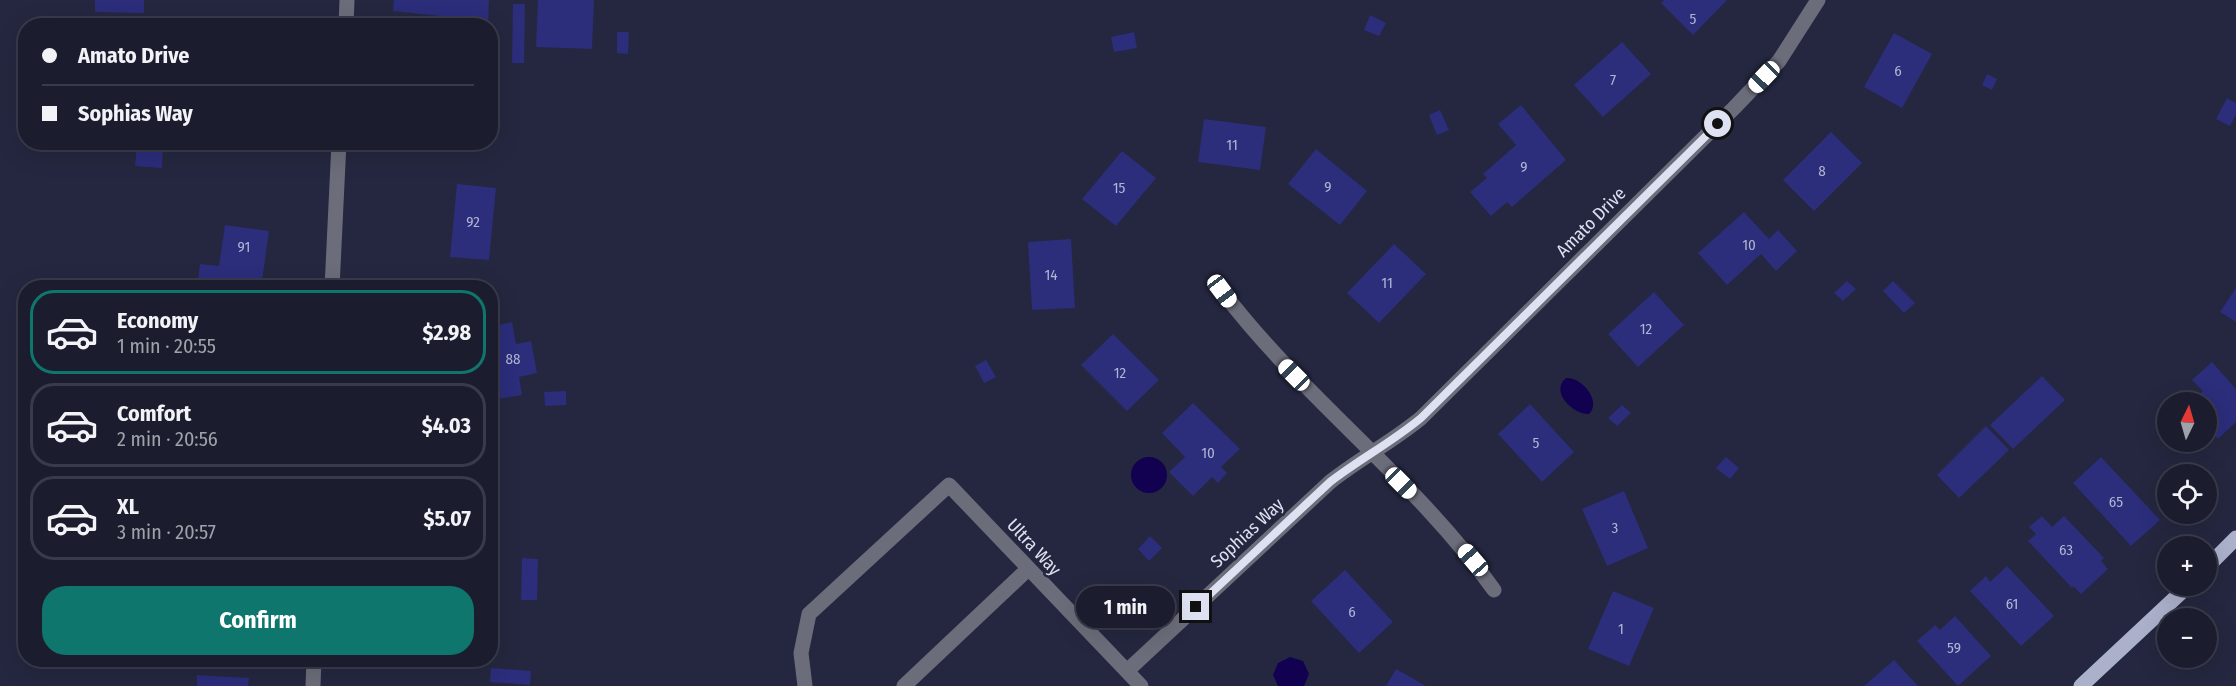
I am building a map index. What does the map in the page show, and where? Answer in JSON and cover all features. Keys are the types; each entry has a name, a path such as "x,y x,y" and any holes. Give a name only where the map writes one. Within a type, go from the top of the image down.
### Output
{"main road":[{"path":"2217,557 2236,538"},
{"path":"2081,686 2177,596"}],"street":[{"path":"346,18 347,0"},
{"name":"Amato Drive","path":"1372,453 1397,438 1421,418 1734,108 1779,61 1818,0"},
{"path":"332,280 339,150"},
{"path":"1222,291 1249,327 1279,360 1444,527 1473,560 1494,590"},
{"name":"Sophias Way","path":"1126,671 1330,482 1372,453"},
{"name":"Ultra Way","path":"805,686 801,653 809,614 949,485 1141,686"},
{"path":"904,686 1028,569"},
{"path":"313,686 314,667"}],"shaded area":[{"path":"1566,378 1578,381 1592,397 1592,409 1589,414 1577,411 1565,402 1560,390"},
{"path":"1149,457 1162,462 1167,475 1162,488 1149,493 1136,488 1131,475 1136,462"},
{"path":"1290,657 1303,661 1309,674 1304,686 1278,686 1273,675 1278,663"}],"building":[{"path":"95,0 144,0 144,13 95,12"},
{"path":"394,0 489,0 488,18 449,18 393,11"},
{"path":"538,0 594,0 592,49 536,47"},
{"path":"1664,0 1727,0 1693,35 1661,3"},
{"path":"513,4 525,4 524,63 512,63"},
{"path":"1370,15 1386,23 1379,36 1364,30"},
{"path":"617,32 629,32 628,54 617,53"},
{"path":"1134,32 1137,48 1114,52 1111,37"},
{"path":"1894,33 1932,54 1902,108 1864,87"},
{"path":"1622,42 1651,74 1603,117 1574,85"},
{"path":"1987,74 1997,79 1992,90 1982,85"},
{"path":"2227,98 2236,103 2236,115 2230,126 2216,119"},
{"path":"1521,105 1566,160 1512,207 1507,202 1491,216 1470,192 1487,178 1483,174 1516,145 1498,124"},
{"path":"1440,110 1449,130 1437,135 1429,115"},
{"path":"1204,119 1266,127 1260,170 1198,162"},
{"path":"1831,132 1862,163 1814,211 1783,180"},
{"path":"1316,149 1367,191 1340,225 1288,184"},
{"path":"136,150 163,150 162,168 135,166"},
{"path":"1122,151 1156,178 1116,226 1082,199"},
{"path":"457,184 496,188 489,260 450,257"},
{"path":"1744,212 1769,239 1778,230 1797,251 1776,271 1761,254 1727,285 1698,253"},
{"path":"225,225 269,231 262,280 198,280 200,264 219,266"},
{"path":"1071,239 1075,308 1032,310 1028,242"},
{"path":"1394,244 1426,274 1379,323 1347,293"},
{"path":"1847,281 1856,289 1843,301 1834,293"},
{"path":"1893,281 1915,303 1904,313 1883,291"},
{"path":"2236,288 2236,322 2220,312"},
{"path":"1654,292 1684,325 1638,367 1608,334"},
{"path":"498,318 499,325 512,322 516,344 531,341 537,373 519,377 522,395 498,399"},
{"path":"1113,334 1159,380 1127,411 1081,365"},
{"path":"986,360 996,377 984,383 975,366"},
{"path":"2212,362 2236,389 2236,422 2218,439 2217,392 2202,392 2192,380"},
{"path":"2042,376 2065,400 2013,449 1990,425"},
{"path":"566,391 566,405 545,406 544,392"},
{"path":"1193,403 1240,449 1221,467 1227,473 1218,483 1212,477 1193,496 1169,472 1185,457 1162,433"},
{"path":"1530,404 1574,452 1542,482 1498,434"},
{"path":"1622,405 1631,413 1617,426 1608,418"},
{"path":"1986,426 2009,450 1959,498 1937,475"},
{"path":"1726,457 1739,468 1730,479 1716,468"},
{"path":"2101,457 2157,517 2157,523 2131,546 2073,483"},
{"path":"1624,491 1648,548 1607,566 1582,509"},
{"path":"2042,516 2052,527 2064,516 2104,558 2101,561 2108,569 2081,594 2073,586 2072,588 2028,541 2036,534 2029,527"},
{"path":"1150,536 1162,548 1149,561 1138,549"},
{"path":"522,558 538,559 537,600 521,600"},
{"path":"2007,566 2054,616 2021,646 1970,591 1986,576 1990,582"},
{"path":"1345,570 1393,622 1359,653 1311,601"},
{"path":"1613,591 1654,608 1629,666 1588,649"},
{"path":"1955,616 1991,656 1958,686 1917,641 1935,625 1940,630"},
{"path":"1894,660 1918,686 1864,686"},
{"path":"491,668 531,671 530,685 490,682"},
{"path":"1396,669 1426,686 1386,686"},
{"path":"197,675 249,678 248,686 197,686"}],"route":[{"path":"1196,607 1330,482 1352,465 1397,438 1421,418 1718,124"}]}
